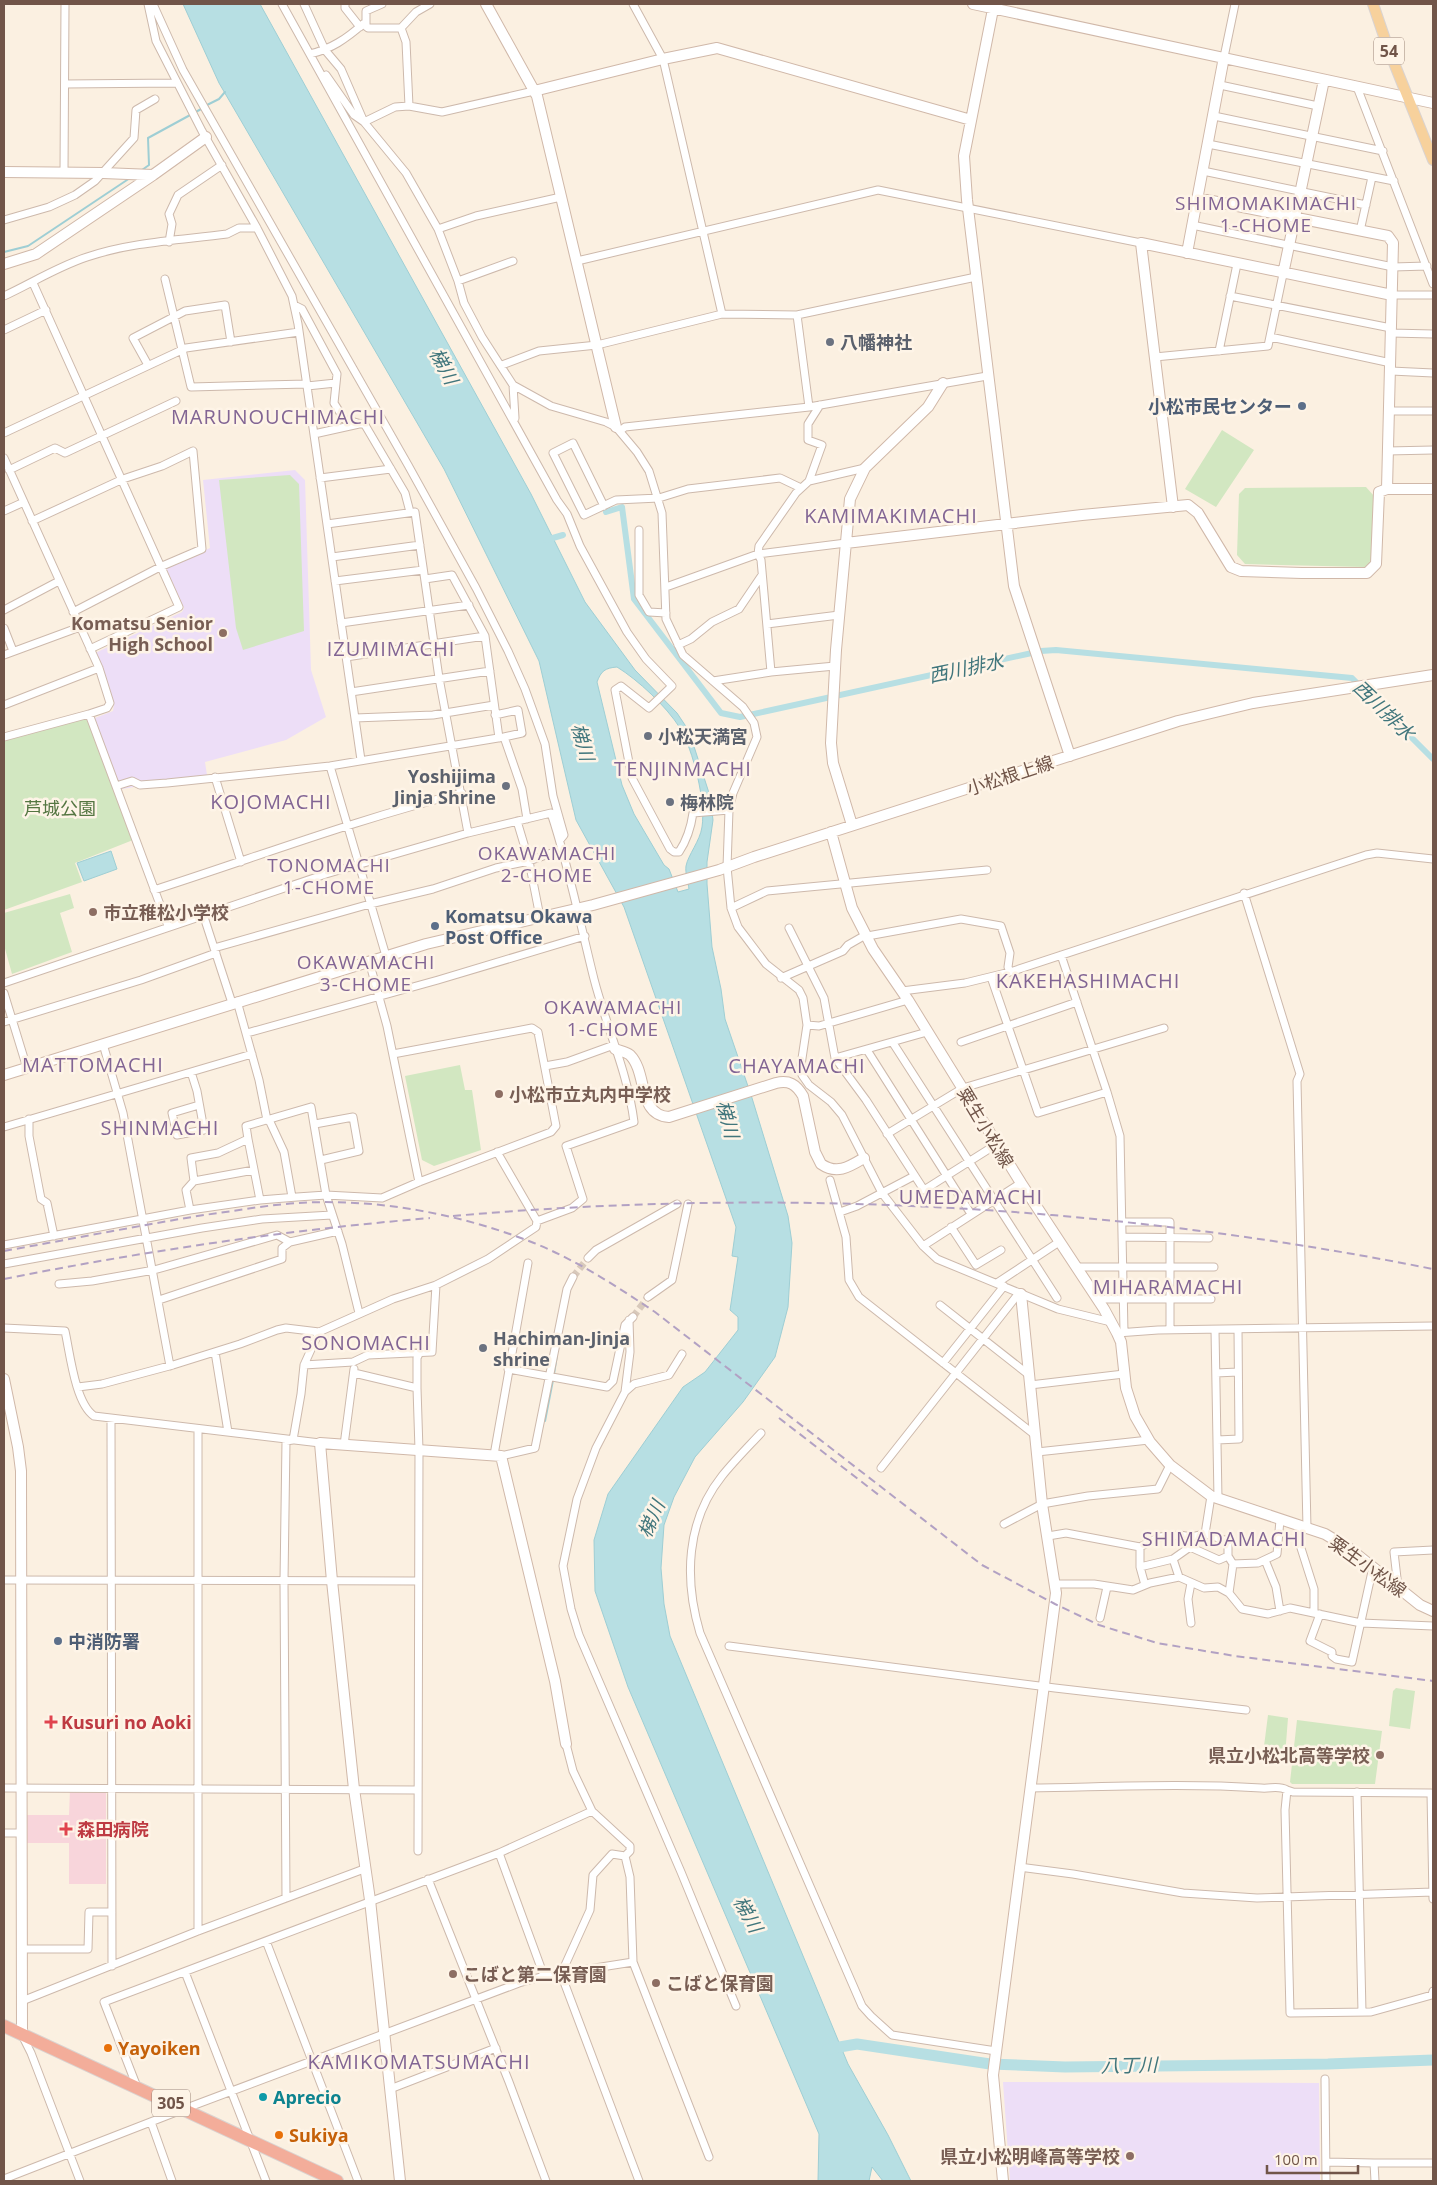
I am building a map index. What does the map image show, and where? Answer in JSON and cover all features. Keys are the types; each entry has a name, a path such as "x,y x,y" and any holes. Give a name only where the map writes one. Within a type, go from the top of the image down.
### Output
{"highway":[{"name":"305","path":"4,2026 184,2108 337,2181"}],"main road":[{"name":"54","path":"1373,4 1433,160"}],"street":[{"path":"64,172 65,4"},
{"path":"148,4 156,41 292,296 307,385 361,760"},
{"path":"153,4 183,70 408,466 508,650 525,689 545,744 551,784 564,835 560,840"},
{"path":"282,4 515,421 557,500 567,514 580,546 627,632 646,659 672,686 649,708 626,688 621,686 615,690 632,778 670,849 674,852 679,852 688,836 693,813 729,810"},
{"path":"304,4 325,50 341,68 364,122"},
{"path":"345,4 345,8 363,27"},
{"path":"363,27 366,11 382,4"},
{"path":"310,54 325,50 345,40 363,27 401,28 416,12 430,4"},
{"path":"486,4 534,91 618,429"},
{"path":"633,4 663,59 722,314"},
{"path":"973,4 994,6 1324,80 1433,102"},
{"path":"1187,253 1235,4"},
{"path":"994,6 964,156 968,208 1004,524 1014,586 1070,756"},
{"path":"401,28 406,42 408,106"},
{"path":"364,122 395,107 408,106 442,112 663,59 717,48 970,120"},
{"path":"319,71 327,76 354,115 364,122 406,173 438,229 458,281 464,303 482,337 513,384 515,421"},
{"path":"1155,357 1268,346 1324,80"},
{"path":"65,84 177,83"},
{"path":"1220,85 1318,106"},
{"path":"1357,87 1433,284"},
{"path":"4,220 49,206 74,195 107,173 134,138 136,110 154,99"},
{"path":"1214,116 1383,151"},
{"path":"4,264 36,254 206,137"},
{"path":"1208,144 1394,181"},
{"path":"169,242 172,224 169,214 178,195 222,166"},
{"path":"1203,171 1366,205"},
{"path":"4,172 107,173 148,176"},
{"path":"1360,231 1372,176"},
{"path":"576,261 878,190 1392,295 1433,295"},
{"path":"438,229 484,214 561,197"},
{"path":"1197,198 1294,219 1388,236 1393,243 1387,489"},
{"path":"1192,225 1393,267 1426,266"},
{"path":"4,296 33,283 54,269 88,256 117,249 228,234 239,228 257,228"},
{"path":"1141,243 1173,507"},
{"path":"458,281 513,261"},
{"path":"1220,351 1237,264"},
{"path":"502,365 539,351 597,344 722,314 797,315 976,277"},
{"path":"165,279 191,387 336,383"},
{"path":"33,283 179,607 90,649"},
{"path":"1230,296 1391,331 1433,334"},
{"path":"148,366 133,338 185,311 225,305 231,342"},
{"path":"294,305 302,309 337,374 334,403 344,419 365,425 405,493 410,512"},
{"path":"4,330 46,310"},
{"path":"797,315 810,407"},
{"path":"4,433 182,350 299,332"},
{"path":"1270,337 1391,367 1433,373"},
{"path":"618,429 810,407 987,376"},
{"path":"852,825 833,763 831,743 835,666 850,499 865,468 928,408 943,383"},
{"path":"513,384 551,406 606,422 618,429 637,452 649,471 659,498 662,513 666,619 683,654 743,707 753,720 757,737 733,793 729,810 723,868 731,908 738,927 766,964 781,978 799,990 803,998 807,1026 801,1065 802,1075 809,1086 831,1102 842,1114 882,1193 923,1246 937,1259 1058,1309 1111,1322"},
{"path":"9,470 56,448 65,453 176,401"},
{"path":"809,481 822,445 808,440 808,424 820,404"},
{"path":"1388,411 1433,411"},
{"path":"314,434 359,424"},
{"path":"604,506 573,443 553,453 584,516 604,506 616,500 659,498 688,489 780,478 801,488"},
{"path":"1388,451 1433,450"},
{"path":"32,521 193,451 202,549 160,566 74,612"},
{"path":"4,458 99,668 110,703 107,708 89,714 4,737"},
{"path":"771,672 761,560 758,554 759,546 801,488 809,481 865,468"},
{"path":"320,478 391,469"},
{"path":"666,587 758,554 1004,524 1188,505 1198,513 1231,567 1241,570 1284,573 1367,573 1376,564 1379,492 1387,489 1433,489"},
{"path":"4,510 24,502"},
{"path":"327,524 415,512 439,678 468,833"},
{"path":"639,530 640,595 649,612 666,613"},
{"path":"332,557 420,545"},
{"path":"335,581 423,570"},
{"path":"678,645 691,639 712,622 739,609 762,574"},
{"path":"425,578 452,575 485,636 495,715 522,789 527,819"},
{"path":"4,610 59,581"},
{"path":"341,623 469,605"},
{"path":"766,624 839,615"},
{"path":"4,655 80,627"},
{"path":"4,628 13,651"},
{"path":"346,657 485,636"},
{"path":"713,681 771,672 835,666"},
{"path":"4,704 99,668"},
{"path":"351,692 490,671"},
{"name":"小松根上線","path":"4,1075 426,944 578,908 723,868 852,825 1202,715 1253,703 1433,675"},
{"path":"355,718 447,714 494,705"},
{"path":"116,786 132,781 140,785 330,766 502,738 522,733 518,710 495,715"},
{"path":"89,714 168,926"},
{"path":"330,766 386,956"},
{"path":"215,777 241,862"},
{"path":"537,1221 572,1208 583,1199 566,1146 634,1122 615,1047 594,980 563,849 551,813 549,790 551,784"},
{"path":"154,890 346,825 462,793"},
{"path":"4,983 203,914 358,864 468,833 551,813"},
{"path":"517,821 529,861 540,917"},
{"name":"粟生小松線","path":"831,832 852,908 867,936 1021,1183 1098,1299 1111,1322 1121,1332 1126,1388 1135,1416 1149,1440 1170,1466 1214,1497 1325,1534 1350,1549 1420,1605 1433,1611"},
{"path":"4,1022 132,983 215,951 370,904 433,889 496,868 529,861 563,849"},
{"path":"902,990 965,983 1010,972 1244,893 1366,855 1377,853 1433,859"},
{"path":"731,908 766,892 987,870"},
{"path":"1244,893 1300,1074 1298,1082 1304,1528 1300,1545 1314,1590 1317,1613 1310,1642 1332,1652 1332,1656 1336,1659 1352,1662 1373,1567"},
{"path":"203,914 215,951 247,1033 267,1120 270,1122 284,1152 292,1197"},
{"path":"781,978 843,951 848,945 867,936 961,919 1001,926 1010,953 1008,967 1010,972"},
{"path":"789,928 824,998 835,1058 866,1100 924,1190 997,1144"},
{"path":"247,1033 438,980 585,936"},
{"path":"1061,955 1093,1048 1120,1136 1124,1300 1121,1332 1433,1326"},
{"path":"369,961 393,1054 418,1182"},
{"path":"991,977 1038,1113 1107,1092"},
{"path":"4,992 27,1068"},
{"path":"807,1026 819,1026 908,1000"},
{"path":"961,1042 1077,1002"},
{"path":"4,1245 190,1210 260,1200 326,1195 382,1198 418,1182 551,1132 556,1126 538,1032 532,1028 393,1054"},
{"path":"887,1134 963,1088 1164,1028"},
{"path":"835,1058 927,1032"},
{"path":"893,1043 1057,1298"},
{"path":"103,1044 118,1093 154,1270 170,1366"},
{"path":"545,1066 567,1062 615,1047 630,1056 638,1072 647,1101 656,1114 663,1116 673,1116 776,1083 790,1082 798,1088 803,1096 815,1152 820,1164 836,1170 846,1168 864,1158"},
{"path":"868,1050 970,1214"},
{"path":"4,1127 252,1054"},
{"path":"191,1072 199,1105 204,1130 177,1135 172,1114 199,1105"},
{"path":"260,1200 246,1126 311,1107 326,1195 338,1231 359,1314"},
{"path":"315,1124 353,1117 359,1151 321,1160"},
{"path":"29,1120 29,1136 41,1199 47,1203 54,1236"},
{"path":"194,1181 191,1158 218,1153 248,1139"},
{"path":"78,1387 102,1384 170,1366 286,1328 320,1332 393,1299 436,1285 488,1258 536,1227 537,1221 497,1152"},
{"path":"190,1210 186,1190 194,1181 254,1170"},
{"path":"840,1212 914,1176"},
{"path":"830,1180 846,1237 849,1280 859,1296 1035,1435"},
{"path":"923,1246 951,1226 1021,1183"},
{"path":"588,1258 596,1250 676,1204"},
{"path":"648,1298 672,1280 688,1204"},
{"path":"4,1264 262,1219 332,1215"},
{"path":"1122,1222 1170,1222 1170,1330"},
{"path":"951,1226 976,1265 1001,1250"},
{"path":"159,1300 282,1259 282,1248 290,1242 338,1231"},
{"path":"59,1284 92,1281 154,1270 278,1235 290,1242"},
{"path":"1122,1237 1208,1238"},
{"path":"943,1363 970,1329 1001,1284 1032,1260 1060,1242"},
{"path":"528,1263 508,1370 497,1455 553,1672 566,1744 573,1771 592,1811 630,1846 630,1851 625,1856"},
{"path":"1077,1267 1214,1267"},
{"path":"4,1328 65,1331 85,1408 94,1416 320,1443 497,1455 535,1448 567,1289 573,1278"},
{"path":"304,1365 353,1362 368,1355 432,1352 436,1285"},
{"path":"881,1468 982,1339 1020,1294"},
{"path":"1003,2181 993,2075 1056,1584 1042,1504 1020,1294"},
{"path":"1098,1299 1211,1299"},
{"path":"940,1304 1029,1380 1124,1374"},
{"path":"508,1370 607,1387 613,1381 625,1325 631,1318 630,1352 625,1392 596,1448 577,1498 566,1545 563,1566 564,1581 579,1635 681,1872 736,2006"},
{"path":"1217,1440 1239,1439 1238,1329"},
{"path":"1205,1534 1214,1497 1217,1440 1215,1330"},
{"path":"293,1440 304,1365 320,1332"},
{"path":"215,1352 228,1432"},
{"path":"418,1852 419,1450 417,1358 420,1352"},
{"path":"625,1392 634,1384 669,1375 682,1354"},
{"path":"344,1445 354,1372 353,1362"},
{"path":"354,1372 417,1388"},
{"path":"1216,1373 1238,1372"},
{"path":"4,1379 21,1471 22,2033 32,2053 80,2181"},
{"path":"111,1418 112,1966"},
{"path":"198,1429 198,1931"},
{"path":"762,1433 722,1475 704,1504 695,1530 689,1568 690,1590 700,1632 862,2006 892,2035 996,2052"},
{"path":"286,1898 284,1582 286,1441 293,1440"},
{"path":"1037,1452 1149,1440"},
{"path":"320,1443 332,1581 354,1789 364,1870 370,1900 400,2181"},
{"path":"1004,1524 1042,1504 1088,1496 1158,1489 1170,1466"},
{"path":"1233,1564 1258,1564 1277,1554 1280,1520"},
{"path":"1048,1536 1066,1533 1140,1547 1159,1537 1180,1535 1191,1537 1205,1534 1228,1541 1228,1556 1233,1564 1229,1593"},
{"path":"1140,1547 1140,1567 1145,1585"},
{"path":"1140,1567 1173,1558 1190,1547 1219,1560 1228,1556"},
{"path":"1398,1587 1394,1552 1433,1550"},
{"path":"1173,1558 1179,1577"},
{"path":"1265,1560 1276,1587 1280,1611"},
{"path":"1056,1584 1094,1584 1133,1590 1145,1585 1179,1577 1204,1588 1218,1587 1229,1593 1242,1609 1268,1614 1290,1608 1361,1623 1433,1626"},
{"path":"4,1580 110,1582 418,1581"},
{"path":"1191,1583 1188,1599 1191,1623"},
{"path":"1100,1618 1107,1587"},
{"path":"729,1646 1044,1687 1246,1710"},
{"path":"1030,1788 1229,1785 1264,1788 1281,1786 1292,1792 1431,1793 1433,1899"},
{"path":"4,1788 418,1790"},
{"path":"1287,1790 1284,1810 1290,2013 1371,2012 1432,1995 1433,1991"},
{"path":"1357,1792 1362,2012"},
{"path":"138,2088 104,2002 370,1900 499,1853 592,1811"},
{"path":"4,1833 21,1833"},
{"path":"499,1853 544,1976"},
{"path":"625,1856 609,1855 593,1875 590,1910 561,1974 639,2181"},
{"path":"625,1856 630,1877 633,1962 709,2157"},
{"path":"1019,1867 1183,1893 1257,1898 1433,1892"},
{"path":"22,2002 198,1931 364,1870"},
{"path":"428,1879 477,1999 546,2181"},
{"path":"22,1949 88,1949 88,1912 112,1912"},
{"path":"266,1940 358,2181"},
{"path":"4,2179 184,2108 477,1999 544,1976 633,1962"},
{"path":"186,1972 266,2181"},
{"path":"390,2089 496,2048"},
{"path":"1325,2079 1326,2181"},
{"path":"151,2122 172,2181"},
{"path":"1326,2162 1433,2163"},
{"path":"1374,2163 1375,2181"}],"shaded area":[{"name":"Komatsu Senior High School","path":"295,470 305,480 311,670 326,717 286,740 205,762 207,775 116,790 95,718 113,711 114,703 91,655 182,612 184,608 166,568 210,548 203,480"},
{"name":"森田病院","path":"70,1790 106,1790 106,1884 69,1884 69,1843 27,1843 27,1815 69,1815"},
{"path":"1003,2082 1319,2083 1320,2181 1010,2181"}],"green space":[{"path":"1222,430 1254,450 1216,507 1185,489"},
{"path":"290,475 299,484 304,631 243,650 236,628 219,480"},
{"path":"1366,487 1374,496 1372,561 1365,567 1245,564 1237,555 1239,494 1245,488"},
{"name":"芦城公園","path":"86,717 133,840 75,863 82,882 4,910 4,741"},
{"path":"70,894 74,908 60,913 72,952 12,974 4,945 4,913"},
{"path":"460,1065 465,1090 472,1090 481,1150 434,1166 422,1160 405,1076"},
{"path":"1396,1688 1415,1691 1410,1729 1389,1726 1393,1691"},
{"path":"1268,1715 1288,1718 1285,1756 1263,1754"},
{"path":"1297,1720 1382,1731 1375,1784 1292,1784 1290,1782"}],"water":[{"name":"梯川","path":"183,4 260,4 531,494 585,602 635,670 677,713 689,731 710,796 713,820 707,862 707,884 712,947 725,1019 752,1098 788,1216 792,1243 788,1307 775,1357 743,1402 695,1457 674,1497 664,1525 661,1568 664,1604 670,1636 848,2064 888,2135 911,2181 883,2181 872,2167 869,2181 818,2181 819,2134 628,1687 595,1591 594,1540 608,1494 683,1387 705,1372 738,1330 738,1317 730,1310 738,1257 732,1256 736,1227 624,907 576,820 539,661 444,469 219,83","holes":["617,667 659,702 674,720 685,738 694,762 702,804 702,827 686,866 689,889 678,892 669,869 664,865 634,814 622,785 597,682 600,675 609,668"]},
{"path":"111,851 117,869 84,881 77,863"}],"waterway":[{"path":"207,105 219,99 225,92"},
{"path":"142,170 149,165 148,138 203,108"},
{"path":"4,252 28,246 130,178"},
{"name":"西川排水","path":"606,512 622,507 634,599 721,713 740,717 1041,651 1056,650 1352,678 1433,759"},
{"name":"西川排水","path":"546,540 563,535"},
{"path":"554,1374 557,1355"},
{"path":"545,1421 553,1380"},
{"name":"八丁川","path":"828,2049 857,2044 990,2064 1065,2067 1328,2064 1433,2060"}],"tunnel":[{"path":"573,1277 588,1258"},
{"path":"633,1317 648,1297"}],"railway":[{"path":"4,1251 204,1215 298,1203 328,1202 388,1206 448,1216 477,1224 550,1250 596,1274 640,1302 982,1565 1055,1604 1099,1625 1157,1643 1235,1656 1433,1681"},
{"path":"453,1216 576,1207 699,1203 822,1203 945,1208 1068,1216 1190,1230 1312,1247 1433,1269"},
{"path":"4,1279 216,1242 430,1218"},
{"path":"779,1418 880,1496"}],"place":[{"name":"八幡神社","path":"830,342"},
{"name":"小松市民センター","path":"1302,406"},
{"name":"Komatsu Senior High School","path":"223,633"},
{"name":"小松天満宮","path":"648,736"},
{"name":"Yoshijima Jinja Shrine","path":"506,786"},
{"name":"梅林院","path":"670,802"},
{"name":"市立稚松小学校","path":"93,912"},
{"name":"Komatsu Okawa Post Office","path":"435,926"},
{"name":"小松市立丸内中学校","path":"499,1094"},
{"name":"Hachiman-Jinja shrine","path":"483,1348"},
{"name":"中消防署","path":"58,1641"},
{"name":"Kusuri no Aoki","path":"51,1722"},
{"name":"県立小松北高等学校","path":"1380,1755"},
{"name":"森田病院","path":"66,1829"},
{"name":"こばと第二保育園","path":"453,1974"},
{"name":"こばと保育園","path":"656,1983"},
{"name":"Yayoiken","path":"108,2048"},
{"name":"Aprecio","path":"263,2097"},
{"name":"Sukiya","path":"279,2135"},
{"name":"県立小松明峰高等学校","path":"1130,2156"}],"district":[{"name":"SHIMOMAKIMACHI 1-CHOME","path":"1266,214"},
{"name":"MARUNOUCHIMACHI","path":"278,416"},
{"name":"KAMIMAKIMACHI","path":"891,515"},
{"name":"IZUMIMACHI","path":"391,648"},
{"name":"TENJINMACHI","path":"683,768"},
{"name":"KOJOMACHI","path":"271,801"},
{"name":"OKAWAMACHI 2-CHOME","path":"547,864"},
{"name":"TONOMACHI 1-CHOME","path":"329,876"},
{"name":"OKAWAMACHI 3-CHOME","path":"366,973"},
{"name":"KAKEHASHIMACHI","path":"1088,980"},
{"name":"OKAWAMACHI 1-CHOME","path":"613,1018"},
{"name":"MATTOMACHI","path":"93,1064"},
{"name":"CHAYAMACHI","path":"797,1065"},
{"name":"SHINMACHI","path":"160,1127"},
{"name":"UMEDAMACHI","path":"971,1196"},
{"name":"MIHARAMACHI","path":"1168,1286"},
{"name":"SONOMACHI","path":"366,1342"},
{"name":"SHIMADAMACHI","path":"1224,1538"},
{"name":"KAMIKOMATSUMACHI","path":"419,2061"}]}
